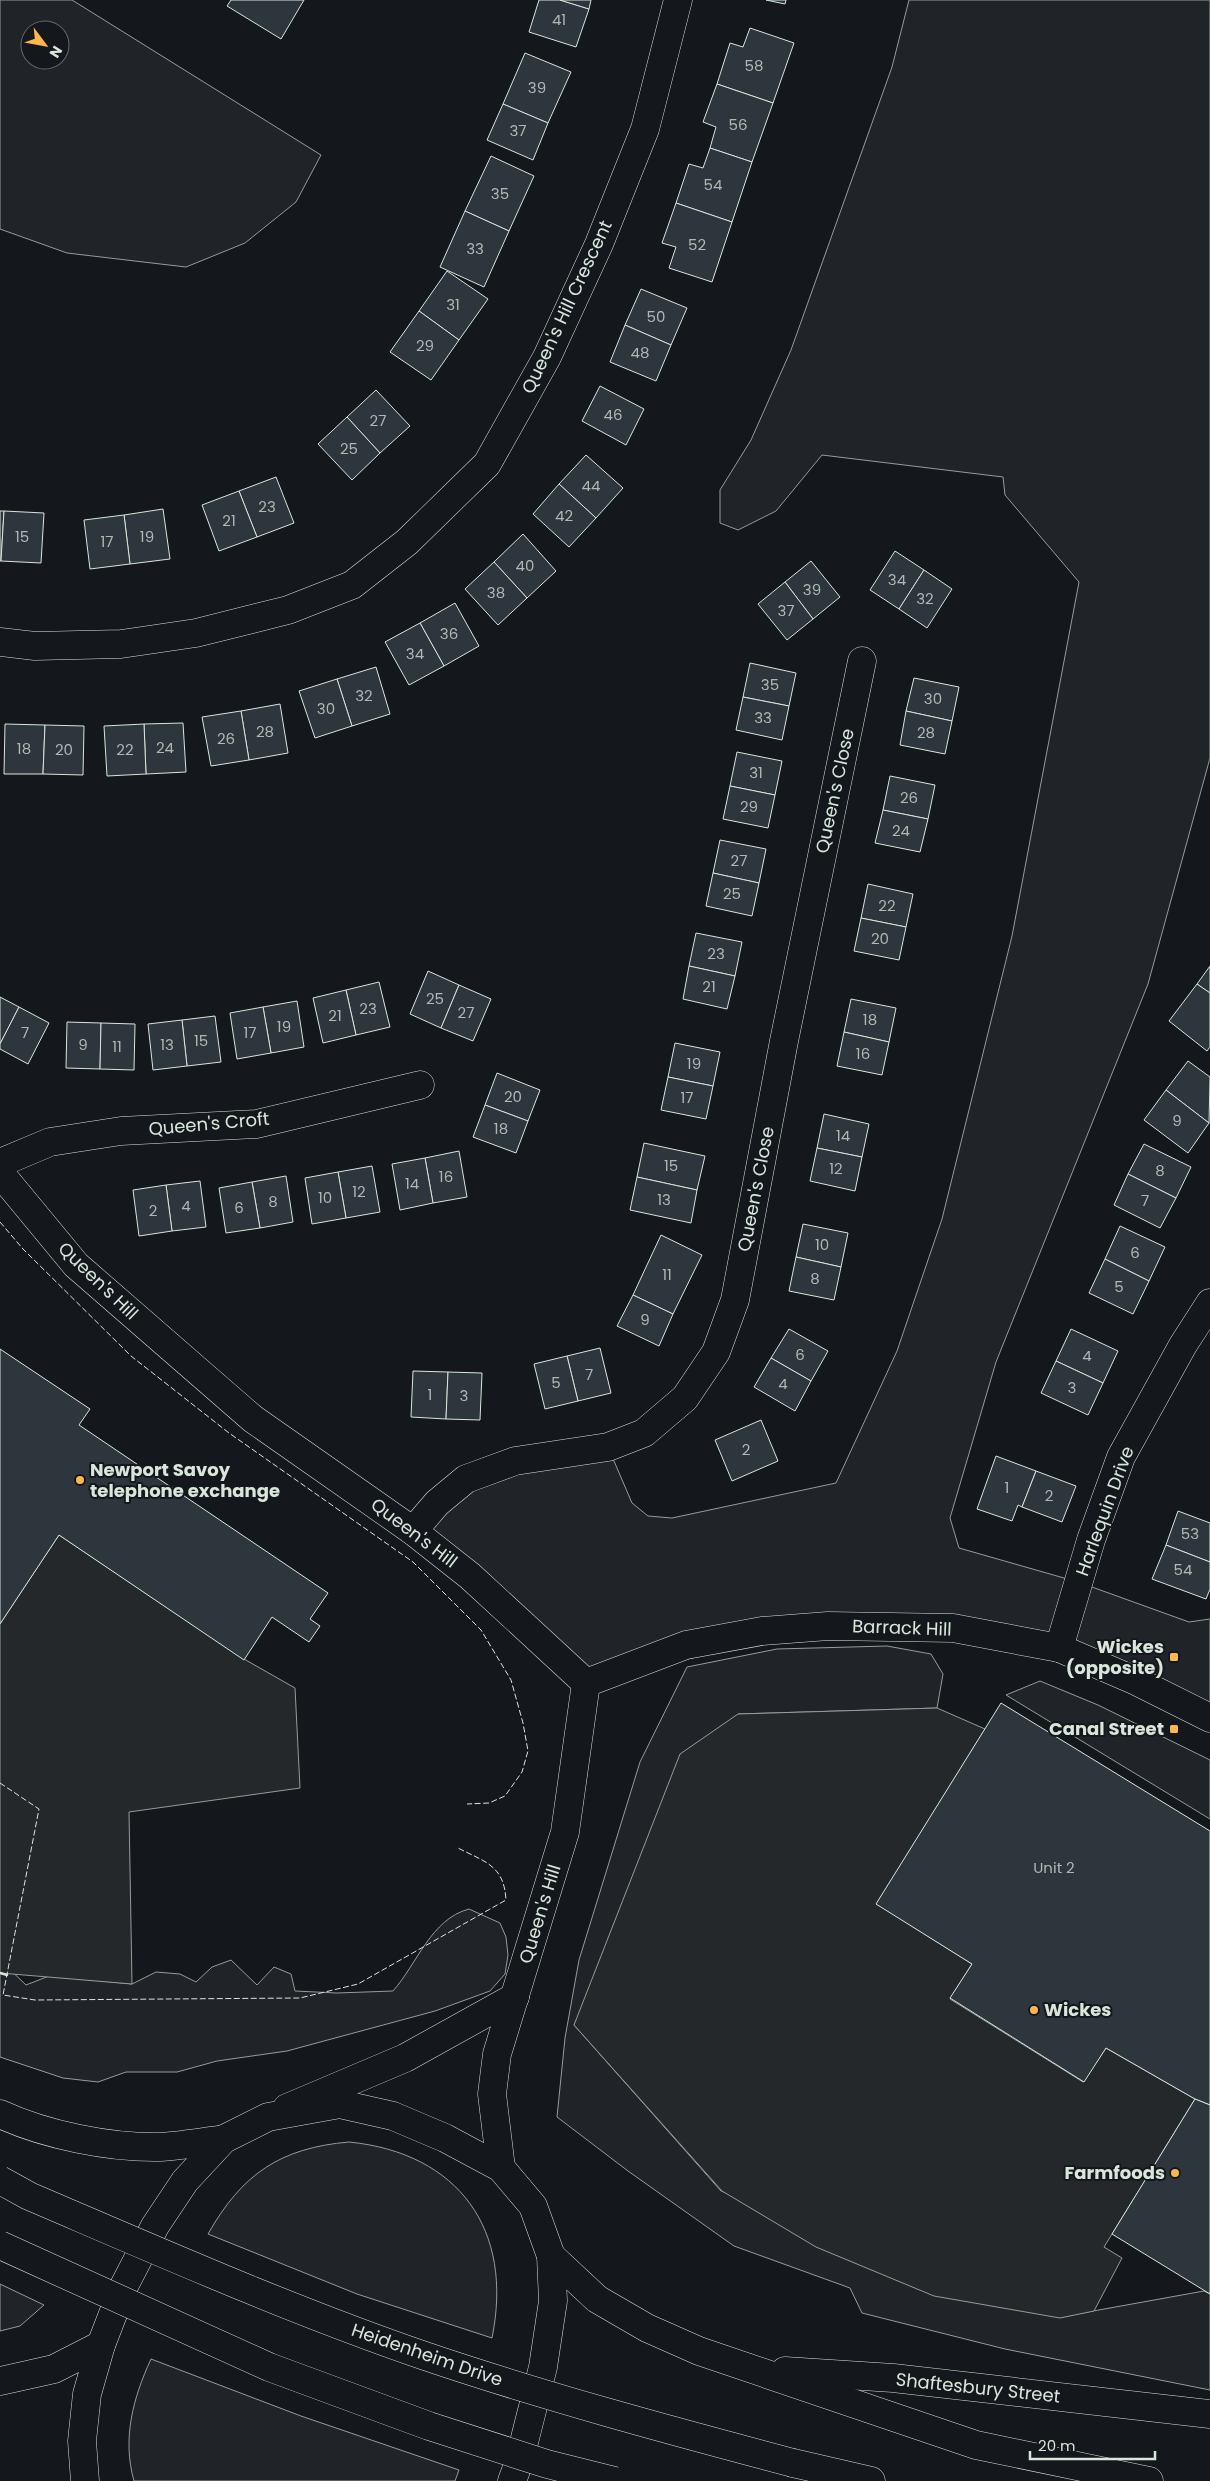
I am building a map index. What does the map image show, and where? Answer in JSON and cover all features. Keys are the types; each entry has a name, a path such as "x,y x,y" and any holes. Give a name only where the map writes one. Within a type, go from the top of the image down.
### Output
{"main road":[{"name":"Queen's Hill Crescent","path":"0,642 35,646 120,644 196,633 288,610 352,585 407,542 487,464 547,357 599,244 645,129 678,0"},
{"name":"Queen's Close","path":"413,1530 436,1503 466,1479 515,1462 608,1447 644,1433 685,1398 716,1352 735,1300 784,1041 862,661"},
{"name":"Queen's Croft","path":"0,1163 50,1142 121,1131 257,1124 420,1085"},
{"name":"Queen's Hill","path":"0,1173 76,1265 254,1419 413,1530 470,1576 586,1683 565,1832 497,2054 492,2094 501,2168"},
{"name":"Harlequin Drive","path":"1059,1648 1091,1540 1122,1457 1183,1345 1210,1303"},
{"name":"Barrack Hill","path":"586,1683 686,1645 762,1631 828,1626 952,1628 1059,1648 1136,1681 1210,1718"},
{"path":"84,2481 82,2440 87,2394 101,2345 123,2288 155,2226 185,2181 224,2140 268,2117 405,2058 516,1997"},
{"path":"268,2117 340,2104 393,2116 445,2138 501,2168 533,2206 551,2256 553,2301 543,2367 519,2462 512,2481"},
{"path":"0,2114 14,2120 98,2143 160,2147 224,2140"},
{"name":"Heidenheim Drive","path":"0,2180 30,2196 256,2292 424,2356 565,2402 793,2463 871,2481"},
{"path":"0,2245 269,2367 429,2426 547,2464 615,2481"},
{"path":"551,2256 597,2299 647,2328 699,2351 976,2445 1149,2481"},
{"path":"0,2381 54,2369 101,2345"},
{"name":"Shaftesbury Street","path":"746,2368 893,2378 1210,2414"}],"shaded area":[{"path":"0,0 72,0 321,155 296,202 245,243 186,267 67,253 0,229"},
{"path":"909,0 1210,0 1210,758 1148,984 996,1362 950,1518 959,1548 1078,1582 1189,1622 1210,1619 1210,1718 1059,1648 828,1626 586,1683 413,1531 466,1479 608,1447 632,1503 648,1516 672,1518 836,1483 897,1351 942,1219 1012,936 1079,582 1005,495 1003,477 822,455 776,511 738,530 720,523 720,490 751,440 791,350 892,67"},
{"path":"59,1535 244,1659 295,1688 300,1788 129,1812 132,1984 0,1973 0,1624"},
{"path":"887,1646 931,1654 943,1674 937,1708 738,1714 574,2025 721,2191 1060,2317 1204,2291 1210,2294 1210,2390 1005,2349 862,2313 850,2288 734,2246 628,2171 557,2117 565,2038 579,1960 640,1762 687,1667 777,1649"},
{"path":"1040,1681 1098,1705 1210,1760 1210,1819 1006,1695"},
{"path":"937,1708 985,1729 877,1904 972,1964 950,1999 1083,2082 1106,2048 1195,2099 1104,2247 1122,2258 1094,2311 1060,2318 934,2296 816,2247 722,2191 574,2025 680,1754 738,1714"},
{"path":"469,1909 500,1923 506,1937 508,1955 505,1974 490,1991 435,2011 287,2051 217,2061 177,2072 126,2072 98,2082 63,2078 0,2057 0,1960 26,1985 49,1976 132,1984 156,1972 180,1974 196,1982 212,1967 231,1960 257,1985 274,1967 291,1974 295,1991 337,1993 393,1991 444,1922 456,1914"},
{"path":"349,2142 388,2149 421,2162 448,2180 470,2204 485,2231 494,2263 497,2299 492,2338 357,2294 208,2234 235,2195 249,2180 265,2168 303,2150"},
{"path":"0,2284 44,2305 20,2326 0,2331"},
{"path":"151,2359 301,2416 459,2470 455,2481 134,2481 129,2450 131,2419 139,2389"}],"building":[{"path":"231,0 304,0 281,39 227,6"},
{"path":"539,0 560,0 589,9 576,47 529,32"},
{"path":"560,0 591,0 589,9"},
{"path":"766,0 786,0 785,4"},
{"path":"750,28 794,43 773,103 717,84 730,43 743,47"},
{"path":"525,53 571,72 548,123 503,104"},
{"path":"717,84 773,103 752,162 710,148 716,127 703,122"},
{"path":"503,104 548,123 533,160 487,140"},
{"path":"710,148 752,162 732,222 676,203 689,164 703,168"},
{"path":"491,156 534,176 509,231 465,211"},
{"path":"676,203 732,222 712,282 669,268 676,247 662,243"},
{"path":"465,211 509,231 484,287 440,267"},
{"path":"447,271 488,299 459,340 419,311"},
{"path":"641,289 687,308 671,345 625,325"},
{"path":"419,311 459,340 431,380 390,352"},
{"path":"625,325 671,345 656,381 610,362"},
{"path":"600,386 644,409 626,445 582,421"},
{"path":"376,390 410,426 380,453 347,417"},
{"path":"347,417 380,453 352,480 318,444"},
{"path":"586,455 623,488 596,518 559,484"},
{"path":"276,477 294,523 257,537 239,491"},
{"path":"559,484 596,518 569,547 533,514"},
{"path":"239,491 257,537 219,551 202,505"},
{"path":"163,509 170,559 130,564 124,515"},
{"path":"0,511 4,511 1,561 0,561"},
{"path":"4,511 44,513 41,563 1,561"},
{"path":"124,515 130,564 90,569 84,520"},
{"path":"523,534 556,571 527,598 494,562"},
{"path":"895,551 924,570 899,609 870,590"},
{"path":"811,561 840,597 813,619 785,582"},
{"path":"494,562 527,598 498,625 465,589"},
{"path":"924,570 952,589 927,628 899,609"},
{"path":"785,582 813,619 787,640 758,604"},
{"path":"455,603 479,646 444,666 420,623"},
{"path":"420,623 444,666 409,685 385,642"},
{"path":"750,663 796,673 789,706 743,697"},
{"path":"376,667 390,714 352,726 337,679"},
{"path":"914,678 959,687 952,721 906,711"},
{"path":"337,679 352,726 315,738 299,691"},
{"path":"743,697 789,706 782,740 736,730"},
{"path":"280,704 288,753 249,760 241,711"},
{"path":"241,711 249,760 211,766 202,717"},
{"path":"906,711 952,721 945,754 900,745"},
{"path":"183,723 186,772 146,774 144,724"},
{"path":"5,724 45,725 43,774 4,774"},
{"path":"144,724 146,774 107,776 104,726"},
{"path":"45,725 84,726 83,775 43,774"},
{"path":"737,752 782,761 775,795 730,786"},
{"path":"890,776 935,785 928,819 883,810"},
{"path":"730,786 775,795 768,828 723,819"},
{"path":"883,810 928,819 920,852 875,843"},
{"path":"720,840 766,849 759,883 713,873"},
{"path":"713,873 759,883 752,916 706,906"},
{"path":"868,884 913,894 906,927 861,918"},
{"path":"861,918 906,927 899,960 854,951"},
{"path":"696,933 742,942 735,976 689,966"},
{"path":"689,966 735,976 727,1009 683,999"},
{"path":"1210,966 1210,993 1197,984"},
{"path":"428,971 459,985 441,1028 410,1014"},
{"path":"379,982 390,1027 356,1035 346,990"},
{"path":"1197,984 1210,993 1210,1047 1207,1051 1169,1021"},
{"path":"459,985 491,999 473,1041 441,1028"},
{"path":"346,990 356,1035 323,1043 313,998"},
{"path":"0,997 19,1007 0,1044"},
{"path":"851,999 896,1008 889,1042 844,1032"},
{"path":"297,1001 304,1047 271,1053 263,1007"},
{"path":"19,1007 49,1023 28,1064 0,1049 0,1044"},
{"path":"263,1007 271,1053 237,1059 230,1013"},
{"path":"215,1016 221,1062 187,1066 182,1020"},
{"path":"182,1020 187,1066 153,1070 148,1024"},
{"path":"67,1022 101,1023 100,1069 66,1068"},
{"path":"101,1023 135,1024 134,1070 100,1069"},
{"path":"844,1032 889,1042 882,1075 837,1066"},
{"path":"675,1043 720,1052 713,1086 668,1077"},
{"path":"1188,1061 1210,1077 1209,1123 1166,1090"},
{"path":"497,1073 540,1090 528,1121 485,1105"},
{"path":"668,1077 713,1086 706,1119 661,1110"},
{"path":"1166,1090 1209,1123 1188,1153 1144,1120"},
{"path":"485,1105 528,1121 516,1153 473,1137"},
{"path":"824,1114 869,1124 862,1157 817,1148"},
{"path":"644,1143 705,1156 697,1190 637,1177"},
{"path":"1144,1144 1191,1167 1176,1198 1128,1174"},
{"path":"817,1148 862,1157 855,1191 810,1181"},
{"path":"459,1151 467,1197 433,1203 425,1158"},
{"path":"425,1158 433,1203 400,1210 392,1164"},
{"path":"372,1166 380,1212 346,1218 338,1172"},
{"path":"338,1172 346,1218 312,1224 305,1178"},
{"path":"1128,1174 1176,1198 1160,1228 1114,1205"},
{"path":"286,1176 293,1222 260,1228 252,1182"},
{"path":"637,1177 697,1190 691,1223 630,1210"},
{"path":"200,1181 206,1227 172,1231 166,1185"},
{"path":"252,1182 260,1228 226,1233 219,1188"},
{"path":"166,1185 172,1231 139,1236 133,1190"},
{"path":"803,1224 848,1233 841,1267 796,1257"},
{"path":"1120,1226 1165,1247 1149,1281 1105,1259"},
{"path":"661,1235 702,1255 673,1314 633,1295"},
{"path":"796,1257 841,1267 834,1300 789,1291"},
{"path":"1105,1259 1149,1281 1133,1314 1089,1293"},
{"path":"633,1295 673,1314 659,1346 617,1326"},
{"path":"789,1329 828,1351 811,1381 771,1358"},
{"path":"1071,1329 1118,1351 1103,1383 1056,1361"},
{"path":"600,1348 611,1393 578,1401 567,1356"},
{"name":"Newport Savoy telephone exchange","path":"0,1349 90,1409 79,1425 328,1593 310,1619 320,1626 309,1642 272,1617 244,1660 59,1535 0,1624"},
{"path":"567,1356 578,1401 545,1409 534,1364"},
{"path":"771,1358 811,1381 795,1411 754,1387"},
{"path":"1056,1361 1103,1383 1088,1415 1041,1393"},
{"path":"413,1371 448,1372 446,1419 411,1417"},
{"path":"448,1372 482,1373 480,1420 446,1419"},
{"path":"761,1420 778,1461 732,1481 715,1440"},
{"path":"996,1456 1036,1471 1022,1507 1018,1505 1012,1521 977,1509"},
{"path":"1036,1471 1076,1486 1062,1522 1022,1507"},
{"path":"1178,1511 1210,1523 1210,1562 1166,1545"},
{"path":"1166,1545 1210,1562 1210,1589 1206,1599 1152,1579"},
{"path":"1001,1703 1210,1831 1210,2105 1195,2099 1106,2048 1084,2082 950,1998 972,1964 876,1904"},
{"path":"1195,2099 1210,2105 1210,2294 1112,2234"}],"fence":[{"path":"0,1222 23,1249 131,1356 229,1433 413,1562 481,1630 511,1680 523,1723 528,1751 522,1772 505,1796 489,1803 467,1804"},
{"path":"0,1783 39,1809 3,1995 35,2000 300,1998 358,1984 506,1900 504,1888 497,1872 485,1861 458,1848"}],"wall":[{"path":"0,1973 7,1975"}],"place":[{"name":"Newport Savoy telephone exchange","path":"80,1480"},
{"name":"Wickes (opposite)","path":"1174,1657"},
{"name":"Canal Street","path":"1174,1729"},
{"name":"Wickes","path":"1034,2010"},
{"name":"Farmfoods","path":"1175,2173"}]}
